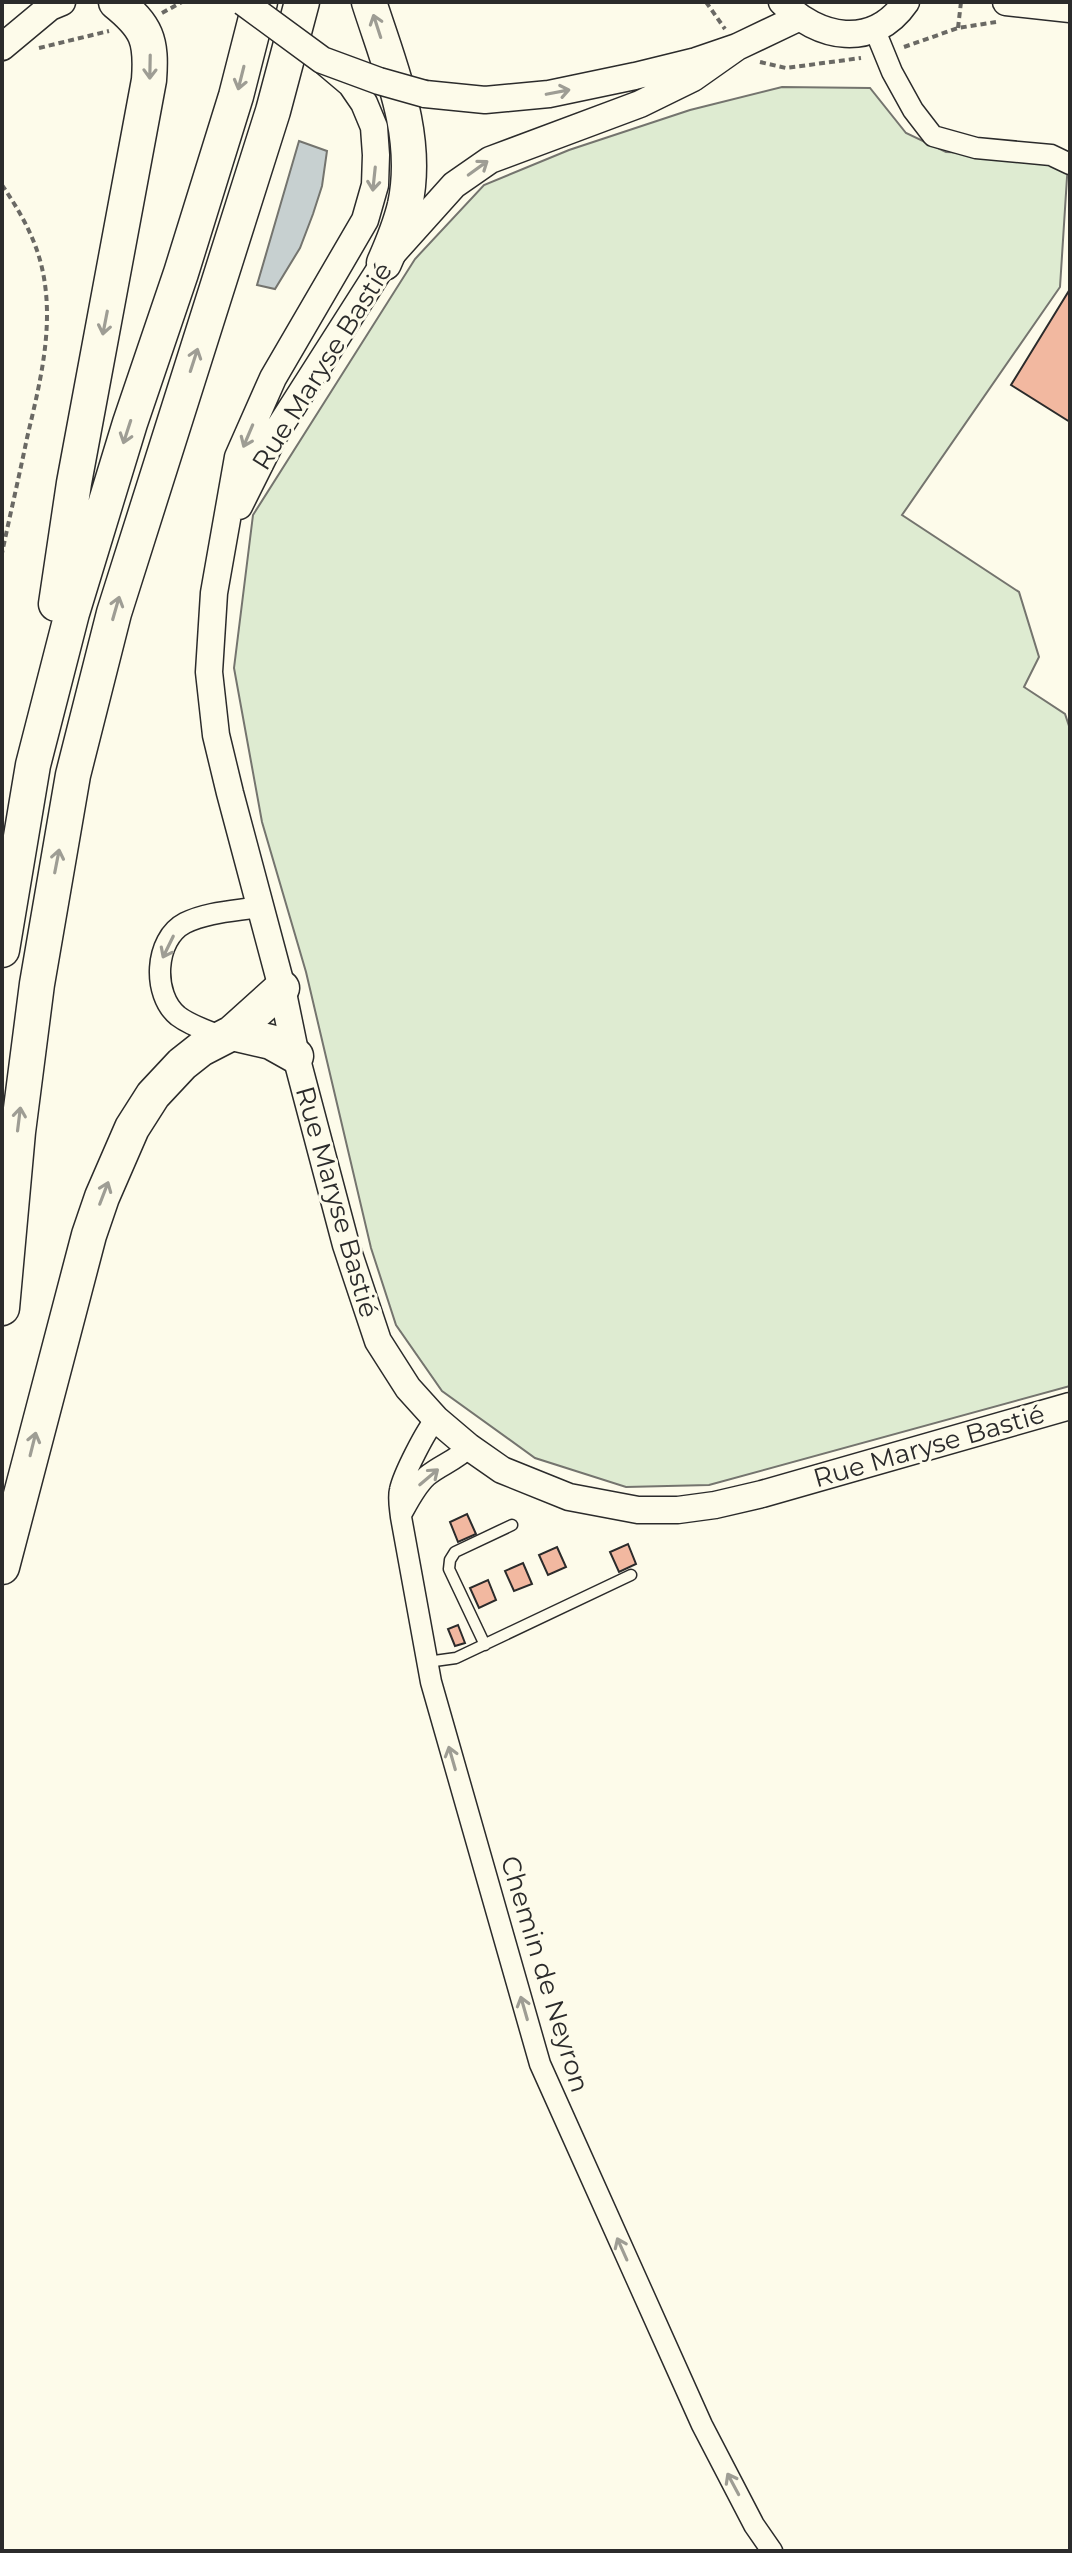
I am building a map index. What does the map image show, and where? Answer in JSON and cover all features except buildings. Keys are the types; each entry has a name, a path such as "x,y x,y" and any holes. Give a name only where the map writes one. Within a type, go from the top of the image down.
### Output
{"highway":[{"path":"33,765 84,571 227,125 260,2"},
{"path":"2,1308 18,1132 33,1014 52,885 73,775 114,613 273,111 302,2"},
{"path":"369,2 401,103 410,159 405,206 384,263"},
{"path":"2,950 33,765 74,483 148,92 150,49 145,30 127,12"},
{"path":"2,1567 75,1283 102,1197 132,1128 153,1095 182,1064 201,1049 228,1035 282,988"},
{"path":"228,1035 271,1042 296,1056"}],"main road":[{"path":"2,46 29,2"},
{"path":"2,46 41,13 62,2"},
{"path":"243,2 322,60 425,94 485,100 549,94 696,61 737,47 790,10 815,28 854,34 874,28 911,4"},
{"path":"1006,2 1070,9"},
{"name":"Rue Maryse Bastié","path":"221,544 268,447 384,263 454,185 490,160 640,104 693,78 737,47"},
{"name":"Rue Maryse Bastié","path":"322,60 351,84 364,103 374,127 375,185 365,220 273,378 238,457 221,544 210,634 209,672 216,735 282,988 296,1056 346,1245 378,1341 408,1388 436,1419 502,1470 569,1497 638,1510 678,1510 762,1494 1070,1406"}],"street":[{"path":"874,28 892,72 913,110 933,136 976,148 1051,155 1070,164"},
{"path":"228,1035 198,1028 176,1014 162,990 160,966 166,943 183,924 211,915 259,907"},
{"name":"Chemin de Neyron","path":"436,1419 428,1428 399,1492 401,1517 429,1672 540,2064 702,2425 754,2525 772,2551"},
{"path":"401,1517 412,1494 427,1476 461,1456 469,1447"}],"lane":[{"path":"485,1645 449,1569 450,1560 455,1552 512,1525"},
{"path":"429,1672 631,1575"}],"path":[{"path":"35,49 127,12 170,10 182,2"},
{"path":"706,2 737,47"},
{"path":"958,28 961,2"},
{"path":"2,185 35,247 44,279 47,316 46,349 2,553"}],"green space":[{"path":"782,87 870,88 906,133 946,152 1068,162 1060,287 902,515 1019,592 1039,657 1024,687 1065,714 1070,729 1070,1386 709,1485 626,1487 535,1458 442,1391 396,1325 371,1248 306,972 262,822 234,668 253,515 415,259 484,185 569,150 690,110"}],"shaded area":[{"path":"299,141 327,151 322,186 300,248 275,289 257,285"}]}
